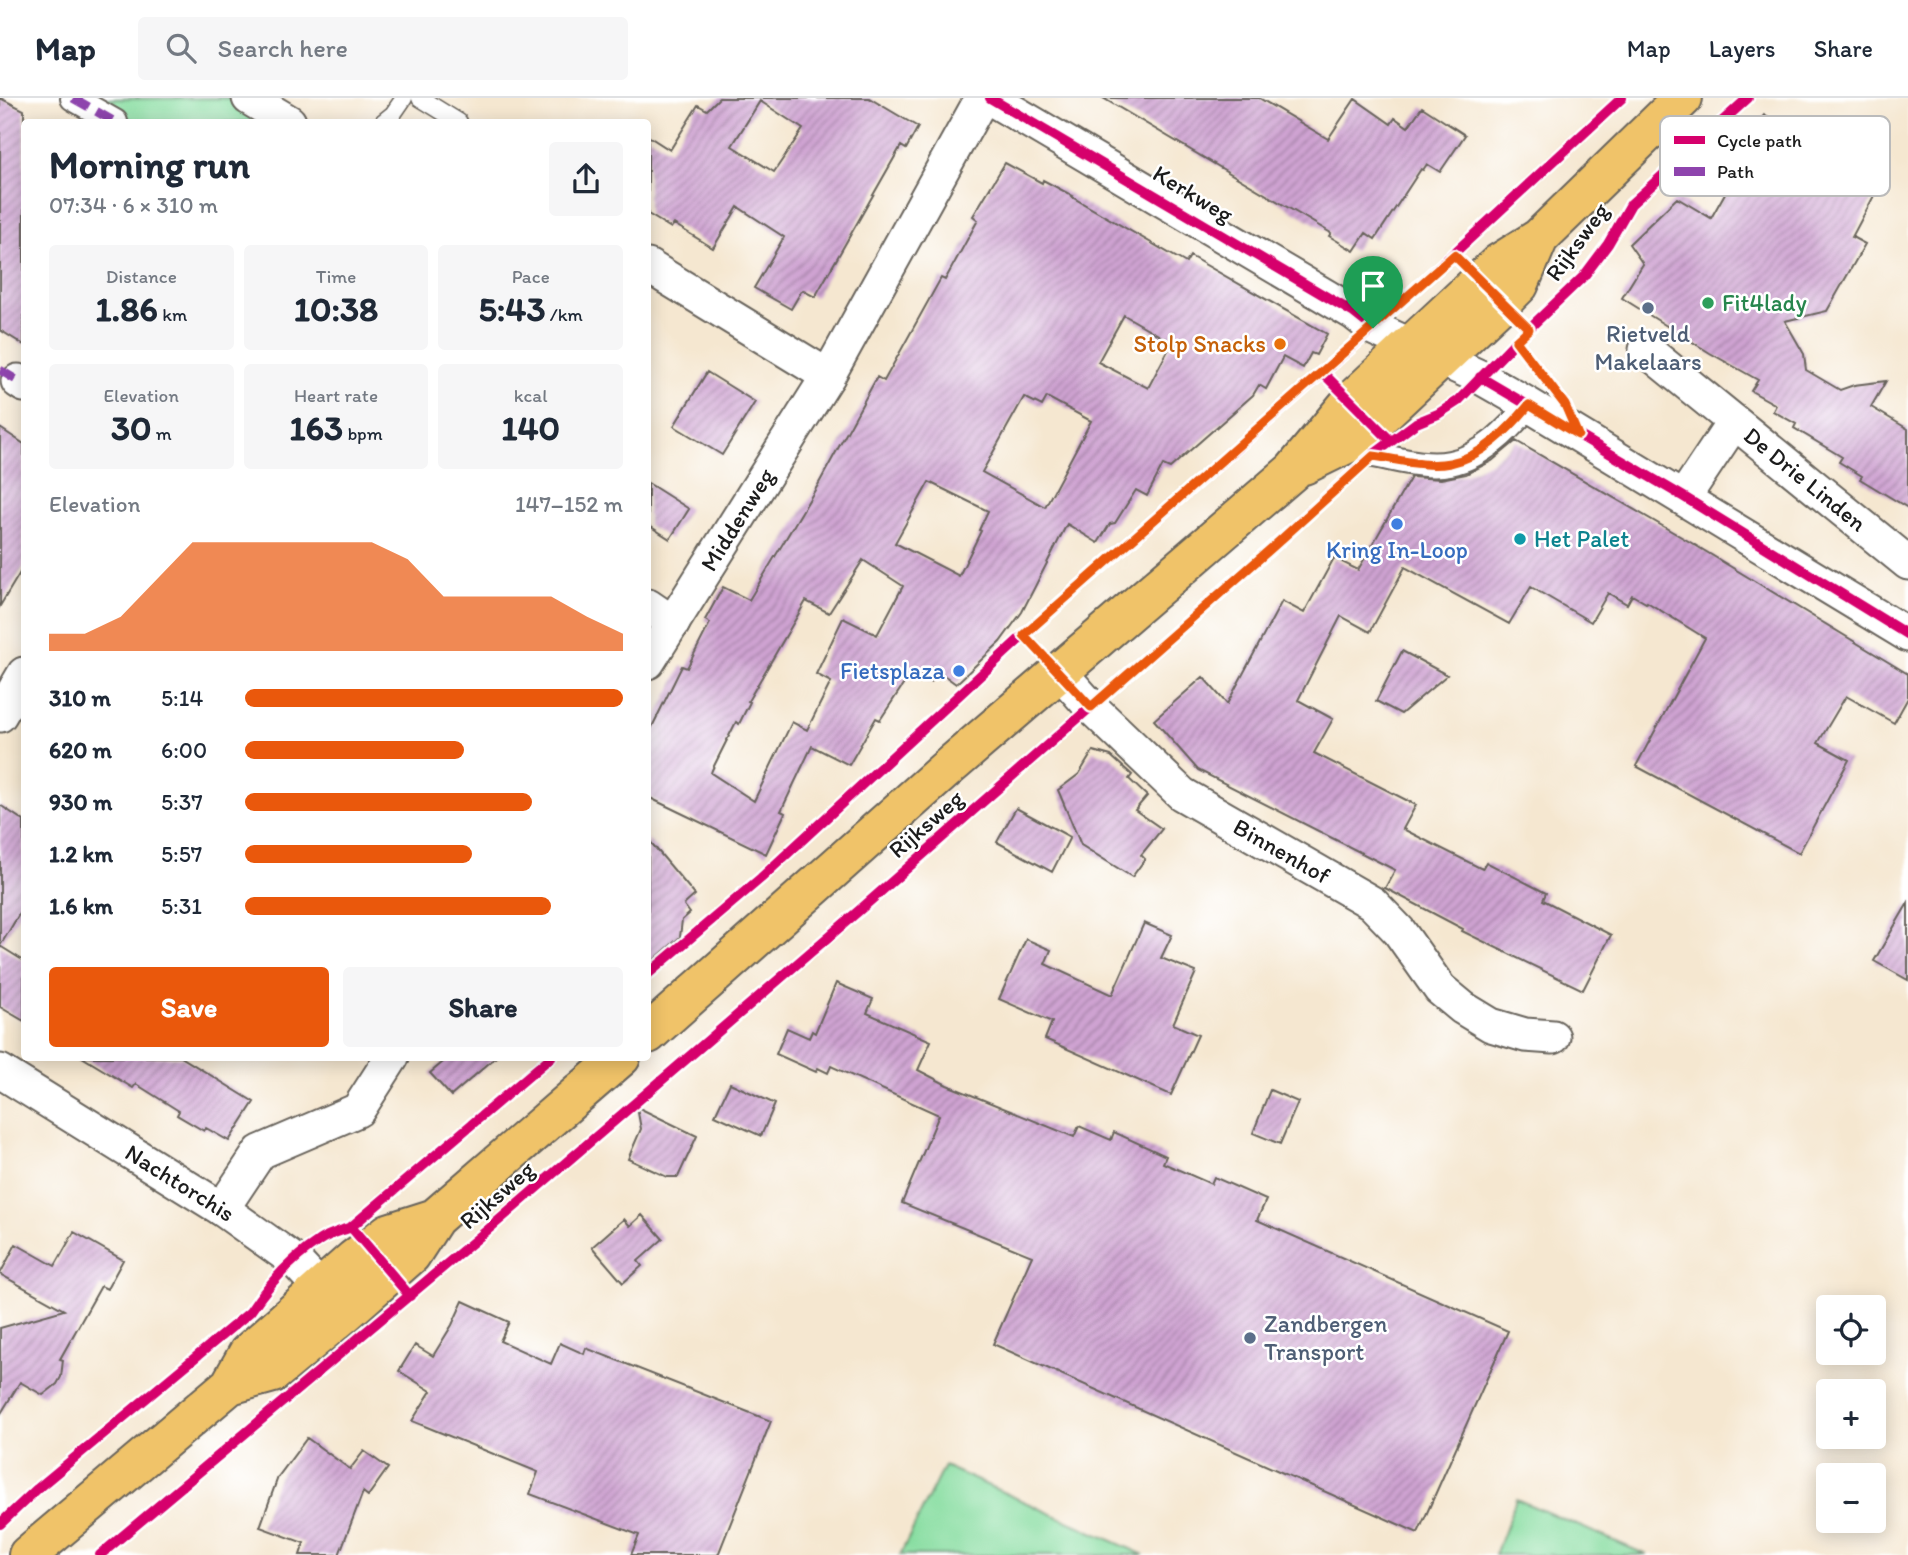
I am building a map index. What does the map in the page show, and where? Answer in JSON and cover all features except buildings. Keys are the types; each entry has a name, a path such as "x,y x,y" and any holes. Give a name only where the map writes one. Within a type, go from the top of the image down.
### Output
{"main road":[{"name":"Rijksweg","path":"1664,116 1683,98"},
{"name":"Rijksweg","path":"651,1031 1059,671 1293,471 1351,401 1426,351 1499,263 1539,238 1660,120"},
{"name":"Rijksweg","path":"28,1555 230,1385 273,1373 333,1301 411,1255 435,1218 616,1061"}],"street":[{"path":"73,98 110,119"},
{"path":"250,98 284,119"},
{"name":"Middenweg","path":"651,650 660,614 828,376 982,98"},
{"name":"Kerkweg","path":"990,98 1354,313 1373,328 1426,351 1529,405 1908,635"},
{"path":"651,268 828,376"},
{"name":"De Drie Linden","path":"1646,350 1908,563"},
{"path":"1373,456 1426,464 1451,463 1478,452 1510,428 1529,405"},
{"name":"De Drie Linden","path":"1684,498 1734,422"},
{"name":"Binnenhof","path":"1059,671 1091,707 1182,794 1372,903 1399,931 1440,989 1463,1009 1491,1025 1525,1035 1553,1037"},
{"path":"2,705 21,678"},
{"path":"222,1209 260,1152 358,1110 389,1061"},
{"name":"Nachtorchis","path":"0,1071 222,1209 295,1261 333,1301"}],"lane":[{"path":"387,119 404,98"},
{"path":"420,98 453,119"}],"green space":[{"path":"230,98 265,119 130,119 96,99"},
{"path":"944,1466 1144,1555 900,1555"},
{"path":"1516,1499 1647,1555 1495,1555"}],"marked path":[{"path":"73,98 110,119"},
{"path":"0,370 18,381"},
{"path":"1373,455 1431,464 1462,460 1494,441 1529,405"}],"cycle path":[{"path":"990,98 1354,313 1373,328"},
{"path":"651,971 761,878 1024,635 1373,328 1622,98"},
{"path":"1728,116 1748,98"},
{"path":"100,1555 491,1227 862,908 1275,545 1373,455 1416,423 1438,414 1458,401 1584,276 1608,244 1631,204 1660,178"},
{"path":"1454,255 1529,329"},
{"path":"1516,341 1565,405 1578,435"},
{"path":"1322,372 1391,441"},
{"path":"1480,377 1684,497 1908,635"},
{"path":"0,1524 37,1489 250,1312 273,1282 300,1255 324,1238 351,1227 546,1061"},
{"path":"351,1227 410,1296"}],"place":[{"name":"Fit4lady","path":"1708,303"},
{"name":"Rietveld Makelaars","path":"1648,308"},
{"name":"Stolp Snacks","path":"1280,344"},
{"name":"Kring In-Loop","path":"1397,524"},
{"name":"Het Palet","path":"1520,539"},
{"name":"Fietsplaza","path":"959,671"},
{"name":"Zandbergen Transport","path":"1250,1338"}],"route":[{"path":"1454,255 1529,329 1516,341 1565,405 1578,435 1529,405 1510,428 1478,452 1451,463 1426,464 1373,456 1091,707 1024,635 1373,328 1454,255"}]}
